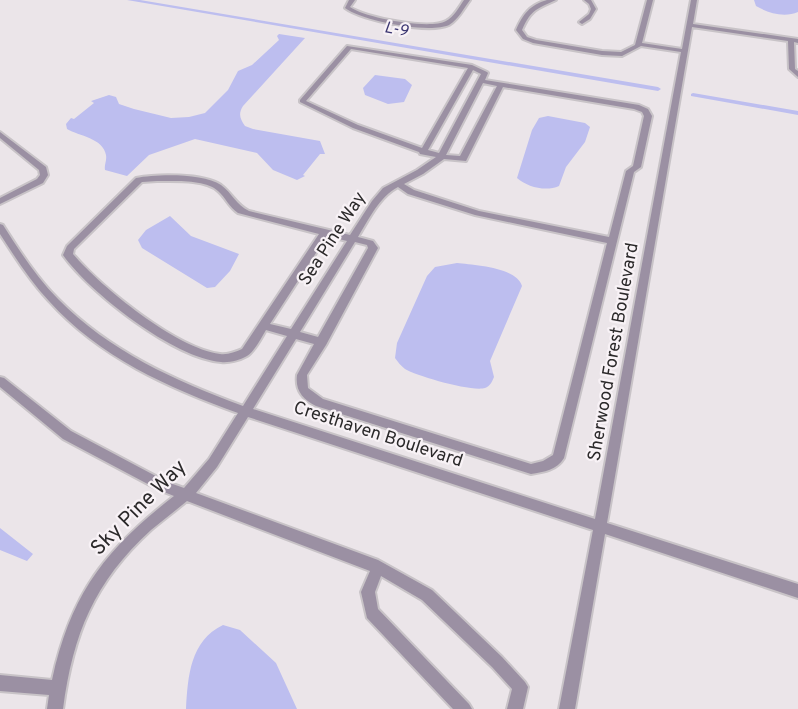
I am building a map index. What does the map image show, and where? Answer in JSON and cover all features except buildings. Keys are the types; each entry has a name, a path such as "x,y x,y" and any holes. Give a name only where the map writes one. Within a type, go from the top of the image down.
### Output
{"street":[{"path":"352,0 347,6 348,9 357,15 430,26 451,21 467,0"},
{"path":"553,0 537,4 528,11 519,30 522,36 536,42 612,54 626,53 639,44 650,0"},
{"path":"582,22 590,18 594,10 593,4 587,0"},
{"name":"Sherwood Forest Boulevard","path":"567,709 693,0"},
{"path":"689,25 794,40 792,69 798,75"},
{"path":"639,44 684,51"},
{"path":"324,233 246,352 231,358 219,358 203,352 148,326 93,283 68,255 70,248 140,180 149,178 209,182 219,188 235,209 370,243 373,248 302,375 300,384 304,394 320,403 531,469 546,466 558,458 630,171 637,167 648,116 645,111 636,107 501,84 483,77 472,67 349,47 302,101 423,152 456,161 463,159 501,84"},
{"path":"423,152 472,67"},
{"name":"Sea Pine Way","path":"244,411 375,203 386,190 430,166 441,157 483,77"},
{"path":"0,135 44,169 44,175 40,181 0,201"},
{"path":"399,184 411,192 478,213 612,241"},
{"name":"Cresthaven Boulevard","path":"0,227 54,301 100,340 143,367 181,386 244,411 798,591"},
{"path":"265,326 322,342"},
{"path":"0,381 67,435 164,486 187,493 245,519 378,567 427,595 520,687 515,709"},
{"name":"Sky Pine Way","path":"55,709 57,688 71,632 87,596 124,547 187,493 223,449 244,411"},
{"path":"378,567 368,591 372,613 464,709"},
{"path":"0,683 57,688"}],"water":[{"path":"754,0 798,0 798,12 787,15 771,13 756,6"},
{"path":"279,34 305,38 243,106 240,116 245,126 253,129 320,141 325,154 320,154 303,175 305,176 297,180 273,170 257,153 195,139 149,155 127,176 105,170 104,149 96,141 67,129 66,124 71,118 74,119 94,103 91,101 109,95 116,97 119,104 171,118 205,113 228,90 238,71 252,65 279,40 277,36"},
{"path":"375,75 405,79 412,85 404,102 388,104 365,95 363,88"},
{"path":"548,116 585,123 590,127 585,142 566,167 559,186 554,188 531,186 517,178 532,130 539,118"},
{"path":"170,216 191,236 239,254 230,271 215,287 207,288 142,248 138,240 146,230"},
{"path":"457,263 503,271 512,275 522,286 490,361 494,377 491,384 485,388 468,388 444,383 405,369 395,358 397,343 427,276 435,267"},
{"path":"0,528 33,554 27,561 0,550"},
{"path":"223,625 240,630 276,663 297,709 186,709 190,672 197,650 212,632"}],"waterway":[{"name":"L-9","path":"130,0 658,89"},
{"name":"L-9","path":"693,95 798,113"}]}
